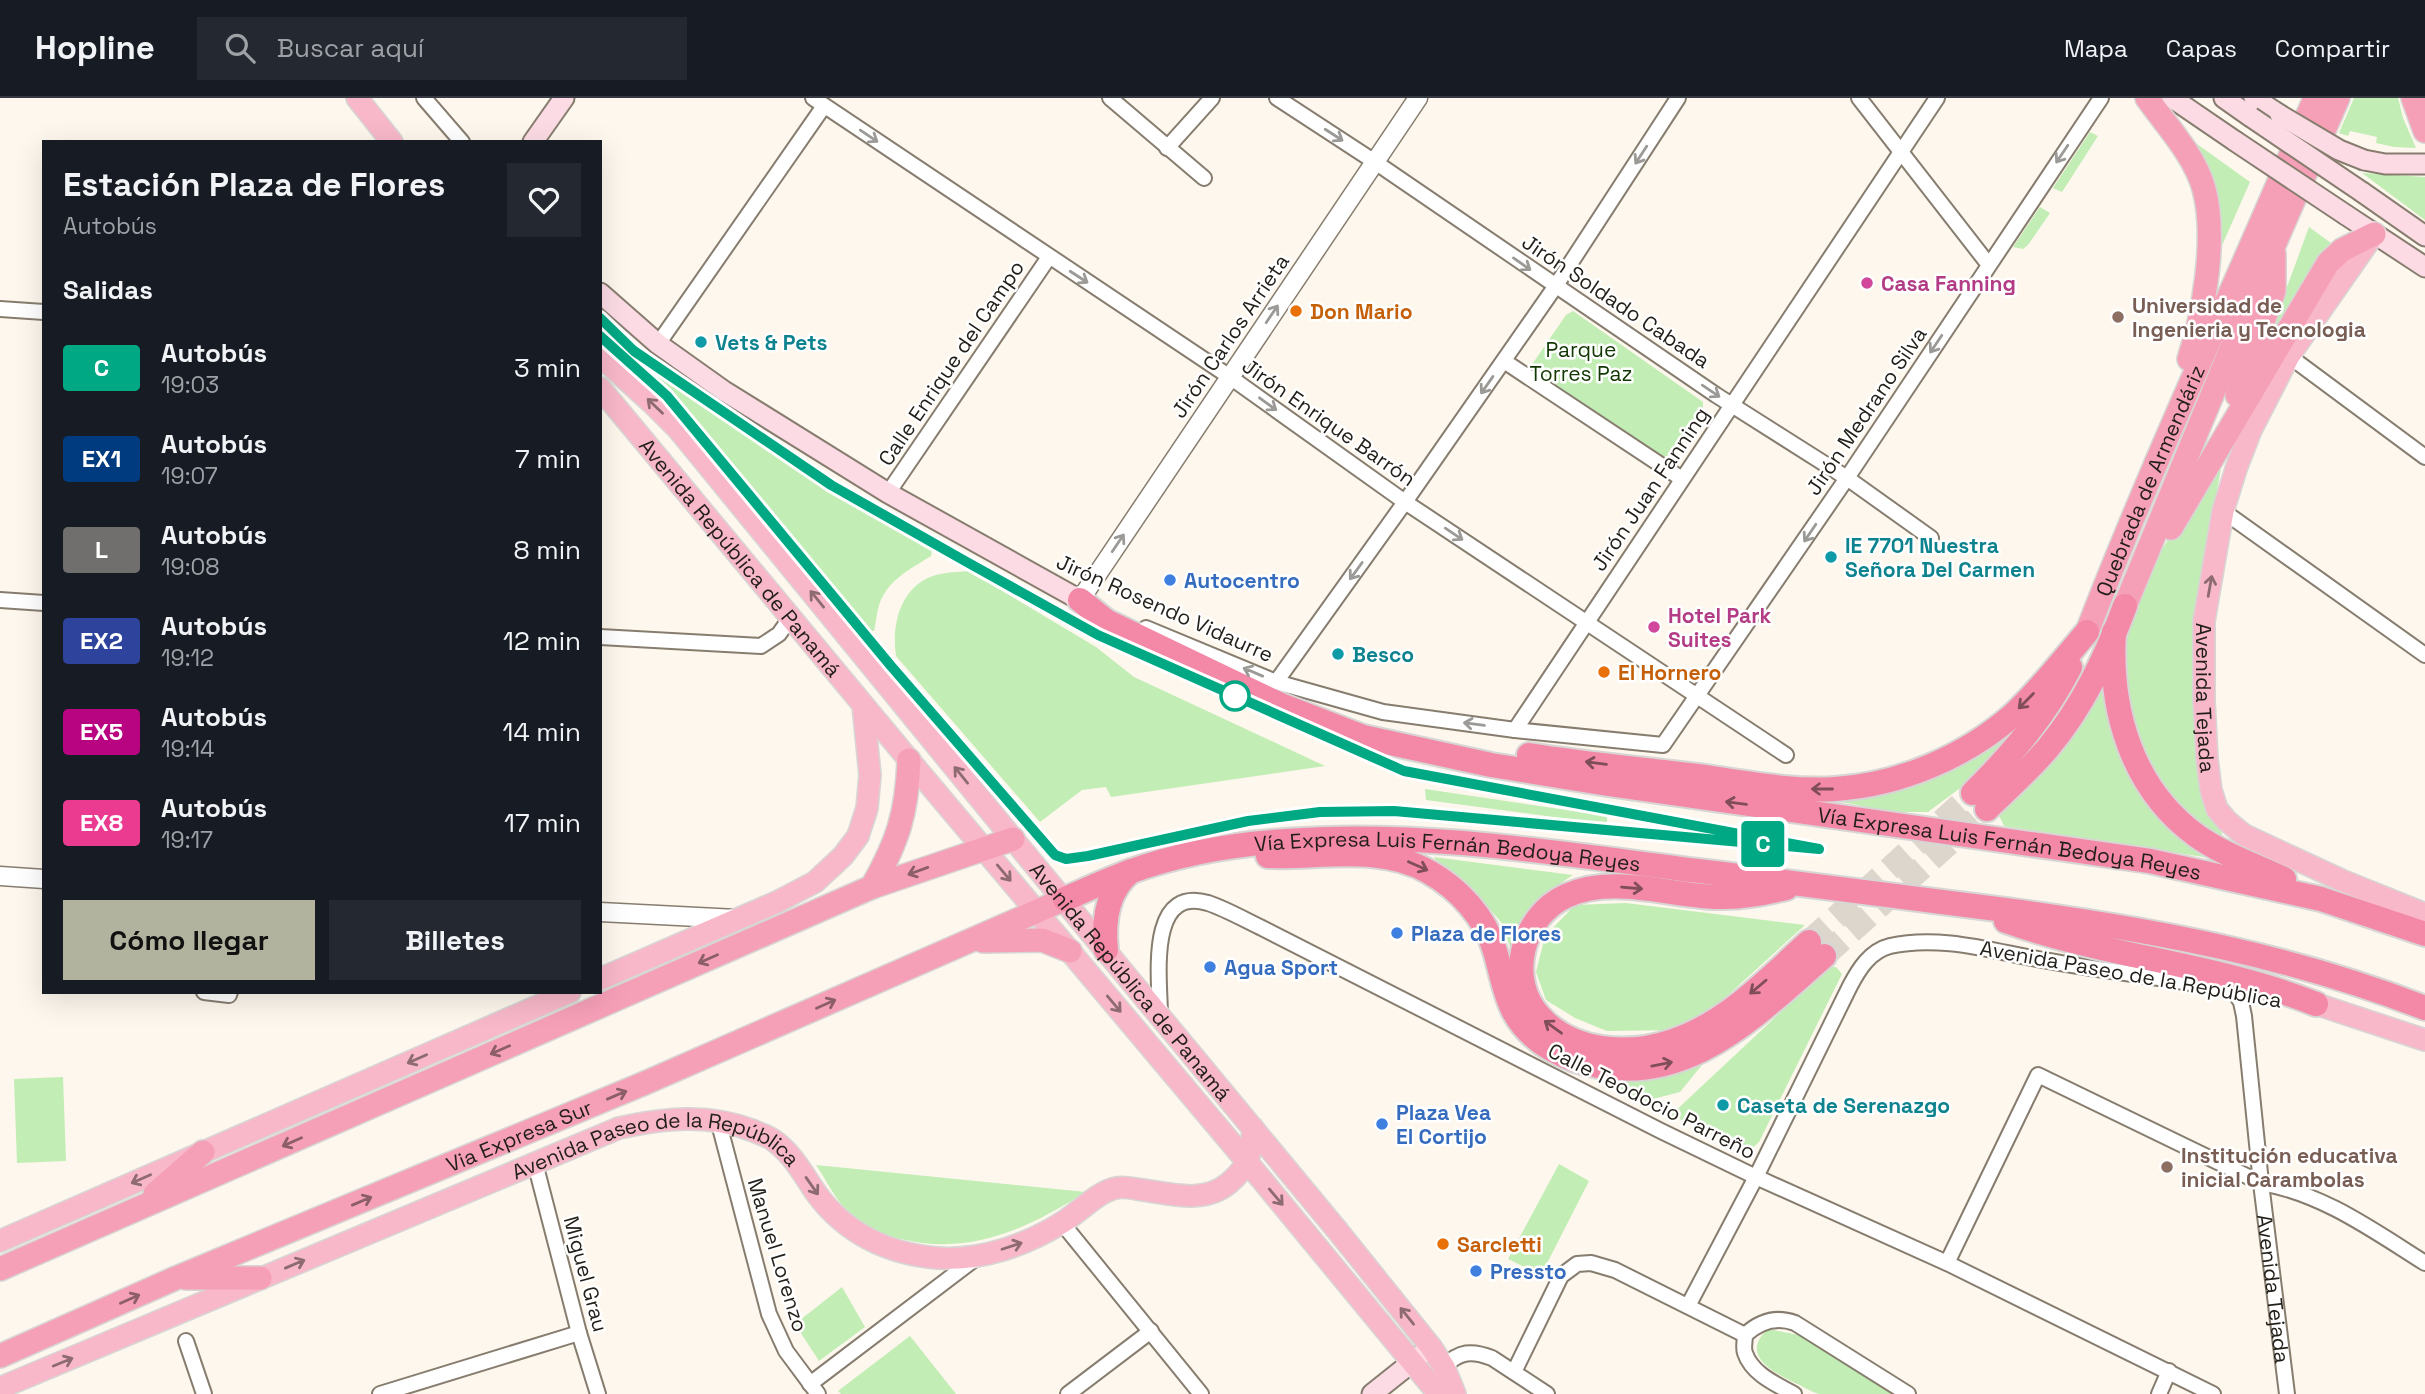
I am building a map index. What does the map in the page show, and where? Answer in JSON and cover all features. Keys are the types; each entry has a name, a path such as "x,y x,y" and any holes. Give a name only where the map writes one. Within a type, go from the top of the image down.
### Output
{"highway":[{"path":"2147,98 2192,162 2204,188 2209,262 2194,344"},
{"name":"Quebrada de Armendáriz","path":"2125,606 2185,464 2315,98"},
{"name":"Quebrada de Armendáriz","path":"2087,632 2166,437 2338,98"},
{"path":"2413,98 2425,131"},
{"path":"2087,632 2050,705 1980,801 2032,765 2067,721 2102,663 2125,606 2328,263 2343,250 2374,234"},
{"path":"2166,437 2194,344 2224,267 2240,242 2266,239"},
{"name":"Vía Expresa Luis Fernán Bedoya Reyes","path":"1080,600 1106,621 1283,706 1363,737 1491,765 1581,780 2150,861 2321,899 2425,934"},
{"path":"1363,737 1510,752 1786,788 1848,787 1884,781 1918,771 1970,746 2028,700 2087,632"},
{"path":"2115,632 2114,678 2118,711 2129,747 2154,793 2175,817 2205,841 2321,899"},
{"path":"872,887 889,856 903,817 909,760"},
{"name":"Vía Expresa Luis Fernán Bedoya Reyes","path":"1065,898 1131,871 1205,852 1283,841 1352,838 1422,840 1805,884 2082,920 2238,950 2328,974 2425,1008"},
{"path":"0,1269 872,887 1013,839"},
{"path":"1205,852 1304,857 1383,856 1422,867 1454,889 1480,919 1494,948 1511,1005 1528,1032 1556,1052 1602,1067 1640,1068 1661,1065 1719,1042 1750,1020 1817,949 1710,1024 1675,1040 1643,1049 1609,1049 1564,1034 1540,1016 1530,1001 1523,981 1523,947 1537,918 1555,902 1580,891 1604,887 1718,897 1748,896 1805,884"},
{"path":"1105,950 1109,905 1122,878 1131,871"},
{"name":"Via Expresa Sur","path":"0,1356 176,1278 645,1083 1065,898"},
{"path":"1956,903 2064,940 2235,986 2280,990 2316,1004"},
{"path":"969,942 1042,940 1070,951"},
{"path":"141,1208 203,1152"},
{"path":"176,1278 260,1278"}],"main road":[{"path":"357,98 390,140"},
{"path":"534,140 564,98"},
{"path":"2172,98 2425,267"},
{"path":"2224,98 2280,115 2339,150 2364,160 2385,164 2425,164"},
{"path":"2252,107 2362,192 2425,236"},
{"name":"Avenida Tejada","path":"2374,234 2290,356 2251,430 2223,511 2204,621 2204,701 2211,790 2217,810 2227,821 2262,845 2425,914"},
{"name":"Jirón Rosendo Vidaurre","path":"602,295 658,344 724,391 888,493 1080,600"},
{"name":"Avenida República de Panamá","path":"602,358 678,429 1013,839 1065,898 1431,1347 1444,1367 1454,1394 1428,1390 1412,1362 1248,1163 602,390"},
{"path":"602,978 815,883 843,856 858,836 867,808 870,775 863,703"},
{"path":"0,1241 565,994"},
{"name":"Avenida Paseo de la República","path":"2316,1004 2425,1040"},
{"name":"Avenida Paseo de la República","path":"0,1388 619,1128 655,1120 718,1120 771,1138 788,1152 838,1219 869,1241 901,1252 938,1258 978,1256 1021,1243 1062,1223 1103,1194 1117,1188 1193,1197 1209,1195 1222,1189 1248,1163"},
{"path":"1248,1163 1253,1128"},
{"path":"1372,1394 1431,1347"},
{"path":"1428,1390 1444,1367"}],"street":[{"path":"424,98 460,140"},
{"path":"1111,98 1204,178"},
{"path":"1167,148 1212,98"},
{"name":"Jirón Soldado Cabada","path":"1277,98 1375,162 1555,287 1847,478 1931,538"},
{"name":"Jirón Carlos Arrieta","path":"1080,600 1418,98"},
{"path":"1276,682 1555,287 1678,98"},
{"path":"1859,98 1989,265"},
{"name":"Jirón Juan Fanning","path":"1515,730 1937,98"},
{"name":"Jirón Medrano Silva","path":"1663,744 1847,478 2101,98"},
{"path":"2268,98 2280,115"},
{"path":"658,344 819,102"},
{"name":"Jirón Enrique Barrón","path":"819,102 1230,377 1405,502 1786,755"},
{"name":"Calle Enrique del Campo","path":"888,493 1049,257"},
{"path":"0,309 42,312"},
{"path":"2290,356 2425,457"},
{"path":"1504,361 1682,479"},
{"path":"2223,511 2425,655"},
{"path":"0,600 42,603"},
{"name":"Jirón Rosendo Vidaurre","path":"1080,600 1276,682 1383,712 1515,730 1663,744"},
{"path":"602,637 761,646 779,634 791,617"},
{"path":"0,876 42,879"},
{"name":"Calle Teodocio Parreño","path":"1160,1015 1159,957 1164,922 1175,906 1191,901 1208,903 1756,1177 1947,1263 2213,1394"},
{"path":"602,912 737,919 753,923 765,934"},
{"name":"Avenida Paseo de la República","path":"1688,1306 1756,1177 1850,986 1864,962 1887,947 1919,943 1961,945 2235,986 2316,1004"},
{"path":"2235,986 2248,1004 2244,1016"},
{"name":"Avenida Tejada","path":"2235,986 2244,1016 2287,1394"},
{"path":"1947,1263 2038,1075 2261,1182 2285,1186 2306,1194 2364,1224 2425,1263"},
{"name":"Manuel Lorenzo","path":"718,1120 769,1314 786,1351 814,1389"},
{"name":"Miguel Grau","path":"536,1163 579,1333 598,1394"},
{"path":"1062,1223 1201,1394"},
{"path":"814,1389 978,1256"},
{"path":"1514,1372 1561,1276 1577,1264 1591,1263 1615,1270 1745,1335"},
{"path":"1794,1394 1765,1378 1744,1352 1745,1335 1753,1327 1783,1319 1795,1323 1908,1394"},
{"path":"1068,1394 1151,1331"},
{"path":"389,1393 579,1333"},
{"path":"186,1341 204,1394"},
{"path":"1444,1367 1454,1357 1471,1352 1492,1358 1547,1394"},
{"path":"2159,1394 2169,1371"}],"green space":[{"path":"2354,98 2398,98 2416,148 2376,143 2377,137 2350,131 2348,136 2339,133"},
{"path":"2090,132 2098,136 2062,192 2053,188"},
{"path":"2190,139 2250,182 2212,268 2217,213 2214,180"},
{"path":"2362,173 2425,177 2425,220"},
{"path":"2040,207 2050,213 2028,245 2023,249 2013,247"},
{"path":"2309,227 2331,243 2261,358"},
{"name":"Parque Torres Paz","path":"1573,311 1703,402 1703,409 1670,455 1659,456 1534,375 1533,363 1566,315"},
{"path":"630,352 692,400 775,455 932,551 931,556 899,577 886,591 878,609 874,631 869,631 668,391 625,355"},
{"path":"2226,441 2211,524 2214,746 2222,836 2210,831 2181,808 2159,777 2142,746 2127,705 2122,662 2123,640 2134,597"},
{"path":"969,571 1096,647 1134,677 1325,766 1111,797 1106,787 1082,790 1040,822 896,656 897,619 914,587 936,575"},
{"path":"2106,664 2111,702 2210,858 2004,826 1998,813"},
{"path":"2058,679 1983,771 1928,812 1894,812 1815,797 1907,781"},
{"path":"1425,789 1607,816 1607,824 1426,800"},
{"path":"1434,857 1573,875 1549,892 1534,908 1512,953 1501,922 1464,880 1440,866"},
{"path":"1626,903 1805,925 1715,1007 1678,1030 1607,1031 1575,1018 1546,1000 1536,972 1545,936 1575,905"},
{"path":"1829,967 1836,967 1842,974 1759,1142 1749,1151 1671,1115"},
{"path":"1706,1060 1680,1092 1645,1101 1589,1073"},
{"path":"63,1077 66,1161 17,1163 14,1079"},
{"path":"1559,1164 1589,1181 1541,1275 1508,1259"},
{"path":"816,1165 1086,1192 1020,1228 998,1236 951,1244 927,1243 893,1237 861,1223 835,1196"},
{"path":"842,1287 865,1327 819,1361 795,1324"},
{"path":"1768,1329 1799,1335 1892,1394 1820,1394 1786,1379 1762,1362 1758,1355 1760,1338"},
{"path":"910,1336 956,1394 841,1394 838,1391"}],"tunnel":[{"path":"1809,942 1973,793"},
{"path":"1824,956 1987,809"}],"bus line":[{"name":"C","path":"602,320 634,351 831,485 965,561 1098,635 1404,771 1819,849 1394,811 1320,812 1248,821 1073,859 1055,855 891,666 667,396 602,338"}],"place":[{"name":"Casa Fanning","path":"1867,283"},
{"name":"Don Mario","path":"1296,311"},
{"name":"Universidad de Ingenieria y Tecnologia","path":"2118,317"},
{"name":"Vets & Pets","path":"701,342"},
{"name":"IE 7701 Nuestra Señora Del Carmen","path":"1831,557"},
{"name":"Autocentro","path":"1170,580"},
{"name":"Hotel Park Suites","path":"1654,627"},
{"name":"Besco","path":"1338,654"},
{"name":"El Hornero","path":"1604,672"},
{"name":"Plaza de Flores","path":"1397,933"},
{"name":"Agua Sport","path":"1210,967"},
{"name":"Caseta de Serenazgo","path":"1723,1105"},
{"name":"Plaza Vea El Cortijo","path":"1382,1124"},
{"name":"Institución educativa inicial Carambolas","path":"2167,1167"},
{"name":"Sarcletti","path":"1443,1244"},
{"name":"Pressto","path":"1476,1271"}]}
